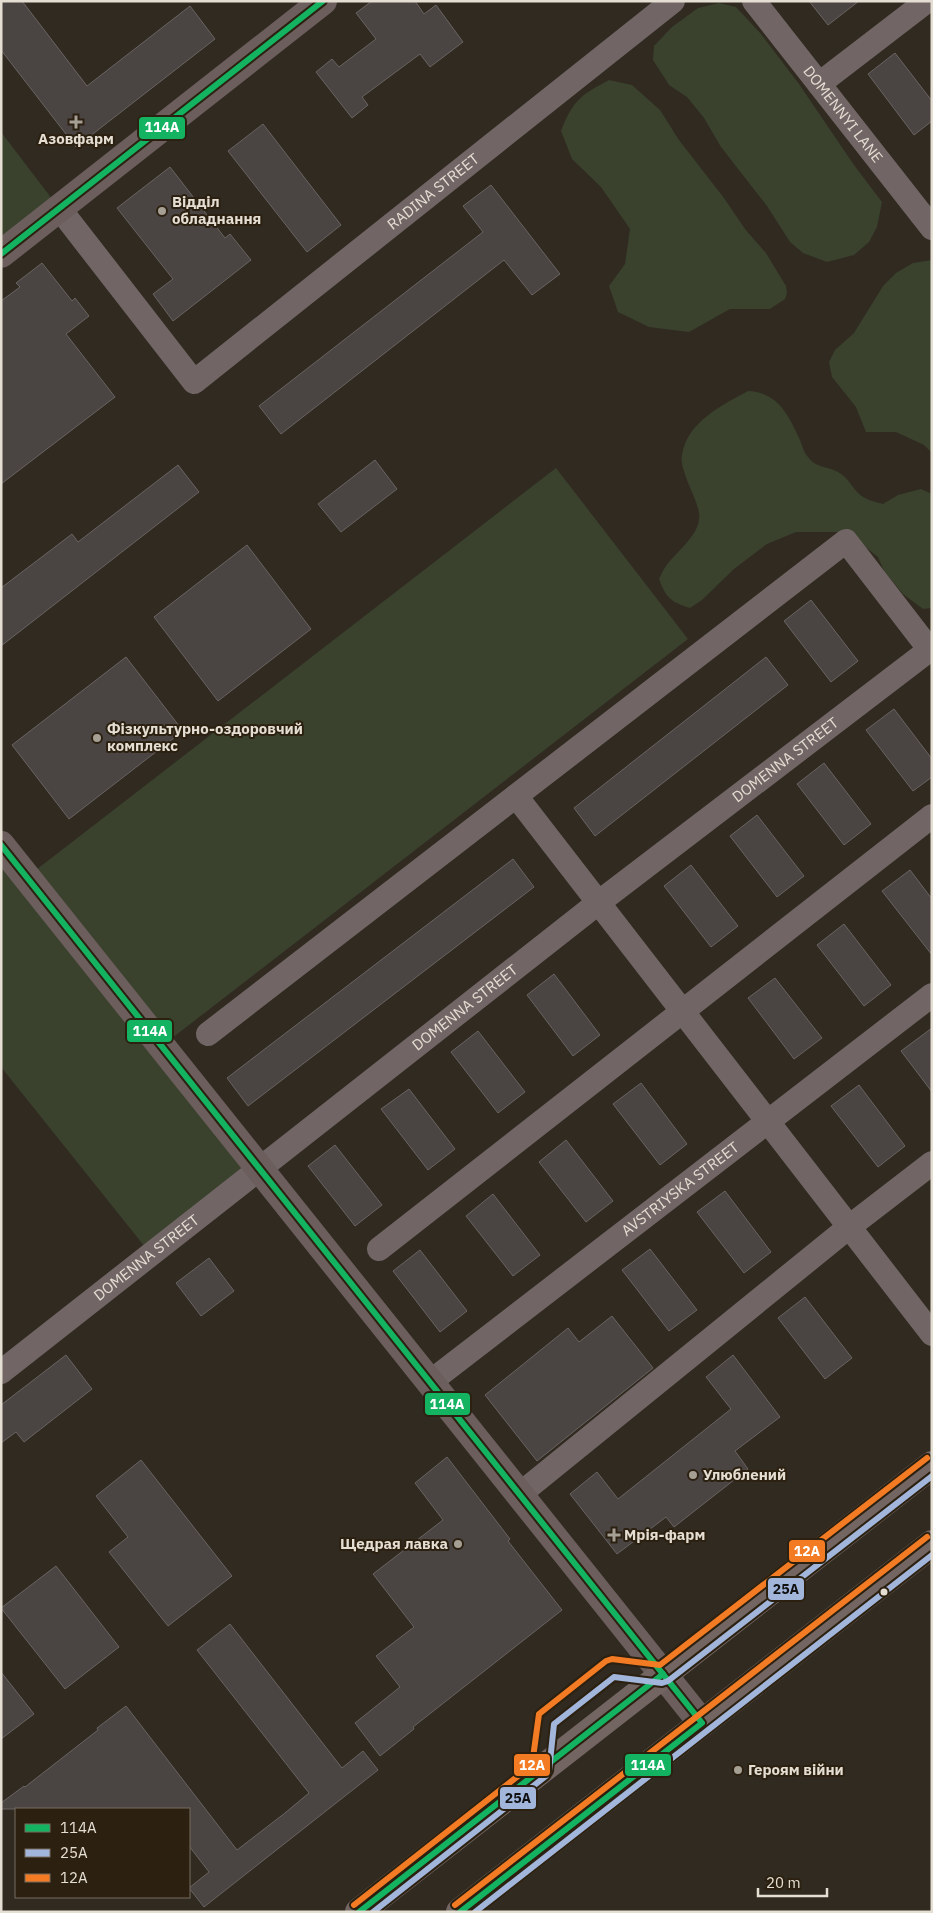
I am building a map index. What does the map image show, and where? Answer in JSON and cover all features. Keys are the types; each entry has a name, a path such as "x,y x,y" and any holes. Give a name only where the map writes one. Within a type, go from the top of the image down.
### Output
{"main road":[{"path":"359,1912 932,1465"},
{"path":"460,1912 932,1544"}],"street":[{"path":"1,254 323,1"},
{"name":"RADINA STREET","path":"59,208 194,382 673,1"},
{"name":"DOMENNYI LANE","path":"754,1 932,228"},
{"path":"818,84 927,1"},
{"path":"208,1034 846,541 931,649"},
{"name":"DOMENNA STREET","path":"1,1372 598,903 931,649"},
{"path":"516,796 932,1334"},
{"path":"379,1249 932,816"},
{"path":"1,845 702,1723"},
{"name":"AVSTRIYSKA STREET","path":"430,1382 932,995"},
{"path":"520,1494 932,1163"}],"green space":[{"path":"719,3 736,7 761,34 799,84 854,165 882,202 877,227 869,242 854,255 827,262 803,253 790,242 767,206 721,147 704,118 687,97 669,85 653,60 654,46 672,27 698,8"},
{"path":"609,80 632,85 660,110 679,140 724,198 745,229 766,253 786,286 787,293 785,299 770,309 730,309 689,332 649,327 618,312 609,286 625,264 630,229 601,187 572,159 561,131 574,105 591,90"},
{"path":"1,132 59,208 1,254"},
{"path":"932,260 932,453 924,445 896,432 866,432 856,407 832,377 829,362 835,350 854,333 883,286 896,273 913,263"},
{"path":"748,391 758,392 775,401 787,414 805,453 811,461 842,475 865,498 883,504 898,495 921,489 932,494 932,608 923,609 903,594 884,571 878,557 842,532 796,532 767,544 734,569 702,600 690,608 678,604 667,595 659,579 666,566 694,533 699,520 697,505 682,464 685,443 698,424 707,416 727,402"},
{"path":"556,468 688,639 167,1042 32,873"},
{"path":"1,857 248,1166 145,1247 1,1067"}],"building":[{"path":"1,1 22,1 87,86 190,6 215,39 76,147 1,50"},
{"path":"372,1 415,1 424,14 436,5 463,42 430,67 420,54 362,97 368,105 352,118 316,72 332,59 339,67 376,39 356,13"},
{"path":"809,1 859,1 828,25"},
{"path":"895,53 932,101 932,121 914,135 868,74"},
{"path":"263,124 341,225 307,252 228,151"},
{"path":"170,167 225,238 230,234 251,260 173,321 153,294 173,279 117,208"},
{"path":"491,185 560,274 532,295 504,260 281,434 259,406 483,232 463,206"},
{"path":"42,263 72,301 75,298 89,316 66,334 115,397 1,484 1,301 20,287 16,283"},
{"path":"375,460 397,489 341,532 318,504"},
{"path":"178,465 199,492 1,646 1,588 72,534 78,542"},
{"path":"247,545 311,629 218,701 154,617"},
{"path":"811,600 858,661 831,682 784,621"},
{"path":"126,657 183,731 69,819 12,745"},
{"path":"766,657 788,685 595,836 574,808"},
{"path":"894,709 932,759 932,777 913,791 866,730"},
{"path":"824,763 871,824 844,845 797,784"},
{"path":"757,815 804,876 777,897 730,836"},
{"path":"513,859 534,887 248,1106 227,1078"},
{"path":"691,865 738,926 711,947 664,886"},
{"path":"910,870 932,899 932,955 882,891"},
{"path":"844,924 891,985 864,1006 817,945"},
{"path":"554,974 600,1035 573,1056 527,995"},
{"path":"775,978 822,1038 794,1059 748,998"},
{"path":"932,1028 932,1092 901,1051"},
{"path":"478,1031 525,1092 498,1113 451,1052"},
{"path":"641,1083 687,1144 660,1165 613,1104"},
{"path":"859,1085 905,1146 878,1167 831,1106"},
{"path":"409,1089 455,1149 428,1170 381,1109"},
{"path":"566,1140 613,1201 586,1222 539,1162"},
{"path":"335,1145 382,1205 355,1226 308,1166"},
{"path":"725,1191 771,1252 744,1273 697,1212"},
{"path":"493,1194 540,1255 513,1276 466,1216"},
{"path":"650,1249 697,1310 669,1331 622,1270"},
{"path":"420,1250 467,1311 440,1332 393,1271"},
{"path":"209,1258 234,1291 201,1316 176,1283"},
{"path":"805,1297 852,1358 825,1379 778,1318"},
{"path":"612,1316 653,1368 537,1461 485,1395 568,1328 579,1342"},
{"path":"66,1355 92,1389 24,1442 16,1432 1,1443 1,1405"},
{"path":"733,1355 780,1417 735,1451 748,1469 674,1527 666,1517 617,1554 570,1494 597,1472 618,1499 731,1409 706,1377"},
{"path":"447,1457 510,1539 508,1541 562,1610 413,1727 414,1729 380,1756 355,1723 400,1687 376,1656 414,1627 373,1574 443,1520 415,1483"},
{"path":"141,1460 232,1576 168,1626 109,1552 128,1537 96,1496"},
{"path":"56,1566 119,1647 65,1689 1,1608"},
{"path":"230,1624 342,1768 363,1751 378,1770 204,1907 190,1889 190,1887 209,1872 190,1847 190,1808 1,1809 1,1803 25,1787 126,1706 237,1850 285,1813 309,1793 197,1650"},
{"path":"1,1672 34,1714 1,1739"}],"transit line":[{"name":"114А","path":"1,254 323,1"},
{"name":"114А","path":"1,845 702,1723 460,1912"},
{"name":"12А","path":"354,1905 532,1765 539,1714 606,1661 612,1659 660,1665 927,1458"},
{"name":"25А","path":"373,1912 546,1776 549,1771 554,1724 614,1677 662,1683 668,1681 932,1476"},
{"name":"12А","path":"455,1905 927,1537"},
{"name":"25А","path":"475,1912 932,1555"},
{"name":"114А","path":"359,1912 663,1674"}],"place":[{"name":"Азовфарм","path":"76,122"},
{"name":"Відділ обладнання","path":"162,211"},
{"name":"Фізкультурно-оздоровчий комплекс","path":"97,738"},
{"name":"Улюблений","path":"693,1475"},
{"name":"Мрія-фарм","path":"614,1535"},
{"name":"Щедрая лавка","path":"458,1544"},
{"name":"Героям війни","path":"738,1770"}]}
